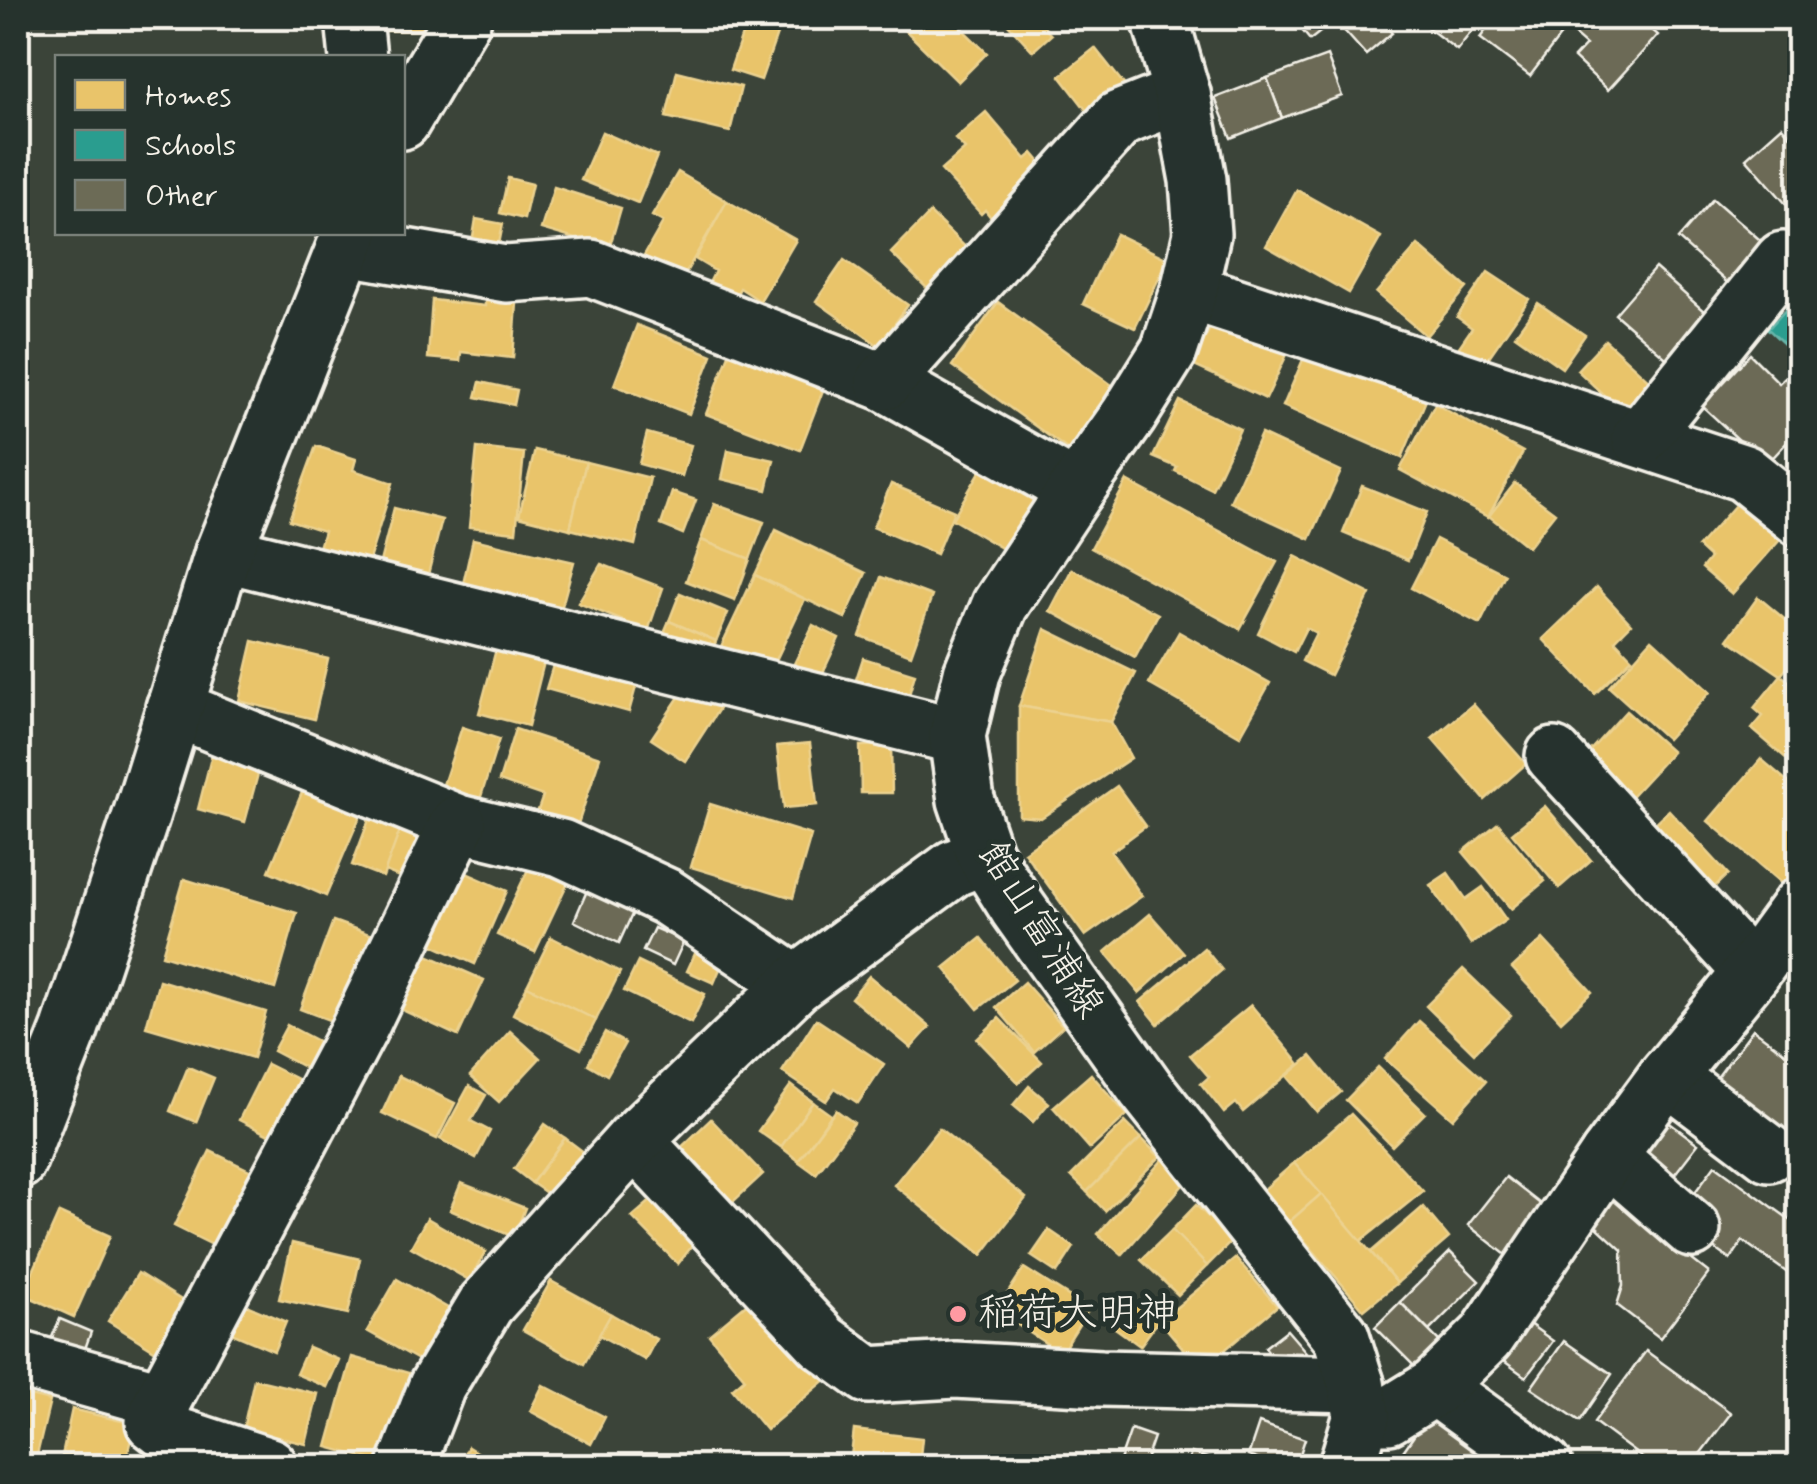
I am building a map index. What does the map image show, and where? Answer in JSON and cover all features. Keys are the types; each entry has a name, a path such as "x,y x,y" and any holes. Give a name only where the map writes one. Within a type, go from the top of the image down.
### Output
{"street":[{"path":"354,18 358,55"},
{"path":"405,116 463,18"},
{"name":"館山富浦線","path":"1160,18 1182,94 1198,180 1202,234 1189,291 1169,351 1000,605 972,673 956,736 966,800 984,856 1146,1089 1341,1336 1355,1422"},
{"path":"884,382 1118,119 1182,94"},
{"path":"18,1161 70,1029 223,553 348,240 506,274 591,268 884,382 1076,490"},
{"path":"1640,438 1783,260"},
{"path":"1189,291 1744,473 1800,518"},
{"path":"223,553 956,736"},
{"path":"174,708 458,823 561,848 668,896 796,984"},
{"path":"1554,756 1752,972"},
{"path":"269,1466 168,1434 154,1422 358,1031 458,823"},
{"path":"406,1466 437,1386 486,1304 634,1140 796,984 954,868 984,856"},
{"path":"634,1140 823,1342 868,1376 955,1370 1100,1378 1355,1422 1388,1416 1435,1387 1486,1337 1608,1156 1800,906"},
{"path":"1667,1076 1769,1153"},
{"path":"1608,1156 1692,1229"},
{"path":"18,1359 163,1400"},
{"path":"1435,1387 1544,1466"}],"building: Homes":[{"path":"378,18 422,18 422,30 378,31"},
{"path":"911,18 951,18 987,53 958,82 902,27"},
{"path":"1012,18 1036,18 1051,35 1033,51 1007,23"},
{"path":"746,23 777,34 761,80 730,70"},
{"path":"1095,48 1130,92 1094,120 1060,76"},
{"path":"677,71 741,87 730,132 666,117"},
{"path":"986,112 1026,159 1033,153 1056,180 1000,229 941,170 965,149 955,139"},
{"path":"602,132 657,156 638,203 581,180"},
{"path":"678,172 727,201 682,279 643,257 663,222 652,216"},
{"path":"508,178 532,184 524,219 500,213"},
{"path":"554,187 621,208 609,249 541,229"},
{"path":"1297,190 1381,237 1349,293 1266,246"},
{"path":"727,201 796,240 760,301 740,288 734,299 709,283 715,271 695,259"},
{"path":"930,213 984,265 945,306 891,253"},
{"path":"476,219 503,224 497,254 471,249"},
{"path":"1116,234 1168,259 1135,328 1083,304"},
{"path":"1418,245 1467,288 1426,336 1376,293"},
{"path":"844,260 908,305 879,346 816,301"},
{"path":"1488,272 1529,299 1475,377 1450,360 1472,328 1457,317"},
{"path":"485,299 517,303 513,358 461,352 460,361 428,358 432,300 485,306"},
{"path":"998,302 1116,388 1071,452 952,366"},
{"path":"1538,303 1585,335 1562,368 1515,335"},
{"path":"1215,318 1288,352 1266,399 1192,365"},
{"path":"637,325 712,355 689,414 614,385"},
{"path":"1605,340 1655,386 1626,416 1577,370"},
{"path":"1308,348 1426,400 1402,458 1283,406"},
{"path":"731,349 825,385 800,450 706,414"},
{"path":"480,382 517,390 514,405 476,397"},
{"path":"1180,401 1240,429 1212,489 1153,457"},
{"path":"1435,404 1523,452 1488,517 1400,470"},
{"path":"647,433 691,445 682,476 639,464"},
{"path":"1261,434 1341,471 1310,539 1230,502"},
{"path":"316,446 356,459 353,470 393,483 362,582 318,551 324,531 289,520"},
{"path":"477,448 524,453 516,532 469,527"},
{"path":"535,450 586,462 570,529 519,516"},
{"path":"728,450 774,460 767,490 722,479"},
{"path":"990,455 1042,486 1005,550 952,519"},
{"path":"586,462 650,478 635,545 570,529"},
{"path":"1127,481 1277,562 1240,629 1091,548"},
{"path":"1515,483 1555,513 1528,547 1489,516"},
{"path":"891,484 954,511 936,554 873,527"},
{"path":"1362,486 1427,512 1408,560 1343,533"},
{"path":"672,492 696,500 683,534 661,525"},
{"path":"1737,503 1746,511 1753,504 1786,533 1732,594 1702,568 1710,558 1698,547"},
{"path":"714,504 764,522 750,559 701,540"},
{"path":"394,508 442,520 426,582 378,570"},
{"path":"776,530 866,573 845,618 755,575"},
{"path":"473,539 574,562 556,628 460,598"},
{"path":"1436,539 1505,574 1480,624 1411,588"},
{"path":"701,540 750,559 735,600 686,581"},
{"path":"1295,556 1370,594 1330,675 1302,661 1316,633 1306,628 1294,652 1258,633"},
{"path":"601,564 663,588 648,631 578,603"},
{"path":"1072,569 1158,614 1135,657 1050,611"},
{"path":"755,575 805,599 767,679 717,655"},
{"path":"881,577 932,596 911,655 860,636"},
{"path":"1597,587 1631,624 1615,640 1632,658 1595,694 1543,639"},
{"path":"680,593 728,613 716,641 669,621"},
{"path":"1758,597 1800,632 1800,652 1781,675 1728,639"},
{"path":"669,621 716,641 708,662 660,642"},
{"path":"813,625 839,638 819,681 792,668"},
{"path":"1045,629 1136,673 1111,722 1019,706"},
{"path":"1179,632 1270,683 1240,736 1149,684"},
{"path":"1652,639 1710,692 1667,739 1609,687"},
{"path":"253,641 328,659 314,719 239,701"},
{"path":"498,642 546,654 528,726 479,713"},
{"path":"557,652 639,676 629,712 546,689"},
{"path":"863,658 915,674 903,715 850,698"},
{"path":"1781,675 1800,690 1800,746 1788,760 1752,729 1763,716 1754,708"},
{"path":"691,679 724,701 685,761 651,739"},
{"path":"1473,704 1526,764 1485,800 1432,739"},
{"path":"1019,706 1111,722 1131,758 1041,818 1019,816"},
{"path":"1626,711 1672,752 1621,807 1576,766"},
{"path":"462,727 499,739 479,803 441,791"},
{"path":"515,729 600,757 577,827 537,813 543,796 499,781"},
{"path":"810,743 817,805 784,808 777,746"},
{"path":"891,745 892,793 861,793 860,746"},
{"path":"213,750 261,763 245,822 198,809"},
{"path":"1761,759 1800,792 1800,890 1795,895 1708,821"},
{"path":"306,783 364,807 326,896 269,871"},
{"path":"1117,786 1146,826 1111,852 1142,896 1085,936 1024,852"},
{"path":"710,804 811,835 793,898 691,867"},
{"path":"1545,806 1591,860 1559,888 1512,833"},
{"path":"373,809 404,821 383,877 352,865"},
{"path":"1669,810 1728,874 1704,897 1645,833"},
{"path":"1498,823 1545,881 1511,909 1463,852"},
{"path":"400,830 423,838 407,880 385,871"},
{"path":"532,861 569,880 535,952 497,935"},
{"path":"457,869 507,891 475,964 426,942"},
{"path":"1448,873 1466,899 1483,887 1506,920 1471,944 1430,885"},
{"path":"184,879 297,913 275,989 162,955"},
{"path":"1150,914 1184,953 1139,993 1105,952"},
{"path":"333,921 391,942 358,1031 300,1009"},
{"path":"551,937 620,972 596,1020 527,986"},
{"path":"981,938 1015,980 978,1009 944,968"},
{"path":"1543,939 1592,992 1561,1021 1512,968"},
{"path":"699,945 725,957 714,983 687,971"},
{"path":"1204,948 1222,970 1158,1024 1140,1002"},
{"path":"427,955 484,980 458,1036 402,1010"},
{"path":"638,962 705,994 691,1023 624,991"},
{"path":"1463,969 1511,1015 1474,1053 1426,1006"},
{"path":"869,976 930,1027 911,1048 851,998"},
{"path":"159,980 266,1012 253,1058 146,1027"},
{"path":"1024,982 1063,1026 1034,1052 996,1007"},
{"path":"527,986 596,1020 581,1049 513,1014"},
{"path":"1251,1005 1300,1064 1243,1112 1236,1103 1224,1113 1201,1084 1209,1077 1190,1055"},
{"path":"999,1018 1042,1062 1019,1083 977,1039"},
{"path":"816,1019 884,1064 858,1103 835,1088 826,1101 782,1072"},
{"path":"1419,1021 1486,1081 1453,1119 1385,1059"},
{"path":"287,1025 331,1048 317,1074 273,1051"},
{"path":"510,1031 540,1058 499,1102 470,1076"},
{"path":"605,1032 625,1043 607,1075 588,1064"},
{"path":"1311,1056 1341,1092 1317,1112 1287,1076"},
{"path":"267,1064 309,1085 281,1141 239,1120"},
{"path":"188,1067 214,1078 196,1122 170,1111"},
{"path":"1378,1067 1425,1113 1392,1146 1346,1100"},
{"path":"1091,1074 1127,1115 1090,1149 1053,1107"},
{"path":"399,1076 455,1103 437,1139 382,1113"},
{"path":"791,1085 813,1102 781,1147 758,1131"},
{"path":"469,1086 486,1095 471,1121 490,1131 476,1158 440,1139"},
{"path":"1029,1086 1049,1103 1033,1122 1013,1105"},
{"path":"813,1102 831,1115 799,1161 781,1147"},
{"path":"836,1110 854,1123 816,1174 798,1161"},
{"path":"1351,1114 1423,1191 1361,1241 1294,1163"},
{"path":"711,1119 763,1174 722,1212 671,1157"},
{"path":"1125,1122 1141,1138 1087,1192 1071,1176"},
{"path":"545,1124 565,1138 532,1183 514,1169"},
{"path":"939,1128 1026,1198 982,1255 894,1185"},
{"path":"565,1138 589,1156 558,1201 532,1183"},
{"path":"1141,1138 1160,1157 1105,1211 1087,1192"},
{"path":"210,1151 268,1179 231,1254 174,1226"},
{"path":"1164,1158 1188,1179 1122,1255 1098,1234"},
{"path":"1294,1163 1321,1194 1289,1222 1262,1191"},
{"path":"461,1183 525,1208 514,1237 450,1210"},
{"path":"1321,1194 1397,1283 1364,1310 1289,1222"},
{"path":"653,1199 699,1237 678,1264 632,1217"},
{"path":"1196,1205 1233,1240 1207,1266 1172,1230"},
{"path":"1423,1207 1449,1238 1397,1283 1371,1252"},
{"path":"59,1213 110,1236 74,1317 23,1294"},
{"path":"427,1218 486,1252 469,1280 411,1247"},
{"path":"1049,1230 1074,1247 1057,1273 1031,1256"},
{"path":"1172,1230 1207,1266 1178,1295 1141,1260"},
{"path":"292,1243 360,1259 348,1314 279,1299"},
{"path":"1236,1258 1277,1306 1201,1370 1160,1321"},
{"path":"1024,1268 1089,1309 1061,1353 996,1311"},
{"path":"138,1273 194,1308 164,1356 108,1321"},
{"path":"397,1279 453,1311 424,1363 367,1331"},
{"path":"551,1281 611,1314 584,1364 523,1330"},
{"path":"1122,1294 1159,1320 1140,1346 1104,1320"},
{"path":"234,1300 286,1322 274,1351 222,1329"},
{"path":"751,1300 828,1378 766,1430 732,1389 745,1378 709,1335"},
{"path":"611,1314 656,1339 645,1360 599,1335"},
{"path":"308,1347 339,1360 327,1387 296,1374"},
{"path":"352,1357 416,1375 391,1465 327,1447"},
{"path":"254,1379 318,1394 306,1444 243,1429"},
{"path":"543,1385 605,1417 591,1444 530,1411"},
{"path":"18,1393 50,1401 37,1455 18,1450"},
{"path":"72,1409 134,1424 125,1466 62,1456"},
{"path":"854,1430 922,1438 919,1466 850,1466"},
{"path":"468,1447 499,1466 456,1466"},
{"path":"834,1456 834,1466 763,1466 763,1457"}],"building: Schools":[{"path":"1800,294 1800,359 1768,329"}],"building: Other":[{"path":"1292,18 1338,18 1310,40"},
{"path":"1350,18 1379,18 1392,33 1366,55 1340,26"},
{"path":"1415,18 1482,18 1457,50"},
{"path":"1495,18 1574,18 1530,76 1480,38"},
{"path":"1584,18 1638,18 1658,35 1608,90 1574,58 1586,45 1571,32"},
{"path":"1327,56 1342,96 1282,118 1267,78"},
{"path":"1267,78 1282,118 1231,138 1215,98"},
{"path":"1782,126 1800,146 1800,220 1746,158"},
{"path":"1713,199 1767,246 1732,287 1678,239"},
{"path":"1655,268 1713,319 1673,364 1615,314"},
{"path":"1750,354 1779,383 1789,373 1800,382 1800,428 1766,465 1702,406"},
{"path":"589,886 635,908 619,943 574,921"},
{"path":"654,928 684,941 673,965 643,951"},
{"path":"1753,1029 1800,1064 1800,1131 1792,1141 1713,1083"},
{"path":"1663,1118 1698,1144 1664,1188 1630,1160"},
{"path":"1715,1165 1800,1227 1800,1274 1796,1279 1743,1241 1730,1260 1697,1236 1687,1203"},
{"path":"1506,1177 1553,1214 1515,1262 1468,1225"},
{"path":"1614,1199 1709,1273 1660,1338 1617,1305 1623,1286 1622,1250 1586,1217"},
{"path":"1450,1252 1479,1281 1429,1331 1400,1302"},
{"path":"1400,1302 1446,1348 1421,1373 1375,1327"},
{"path":"1521,1318 1553,1341 1526,1377 1494,1354"},
{"path":"60,1319 91,1332 81,1360 48,1346"},
{"path":"1287,1330 1312,1359 1289,1378 1265,1347"},
{"path":"1564,1341 1612,1374 1580,1421 1531,1388"},
{"path":"1646,1351 1731,1413 1691,1466 1653,1466 1594,1422"},
{"path":"1432,1410 1497,1456 1490,1466 1412,1466 1399,1457"},
{"path":"1259,1423 1305,1439 1296,1466 1278,1466 1248,1456"},
{"path":"1131,1429 1154,1437 1144,1466 1118,1466"},
{"path":"1191,1453 1233,1466 1187,1466"}],"place":[{"name":"稲荷大明神","path":"958,1314"}]}
